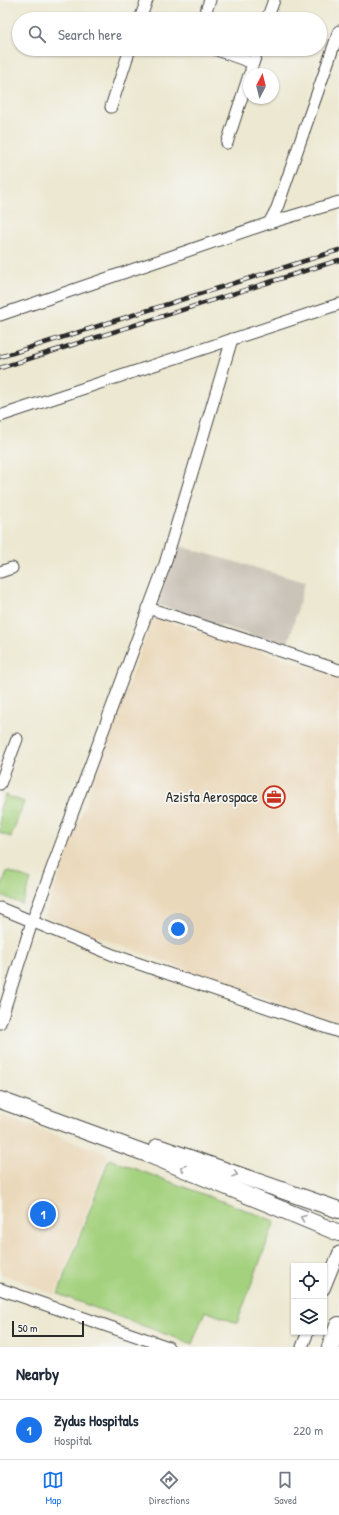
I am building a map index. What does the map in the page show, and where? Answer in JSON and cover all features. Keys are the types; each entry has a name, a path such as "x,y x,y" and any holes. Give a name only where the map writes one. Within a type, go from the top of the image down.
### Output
{"main road":[{"path":"0,1090 148,1144 339,1209"},
{"path":"0,1100 145,1153 339,1232"},
{"path":"331,1347 339,1326"}],"street":[{"path":"142,12 146,0"},
{"path":"206,12 210,0"},
{"path":"270,12 274,0"},
{"path":"269,223 277,208 339,31"},
{"path":"111,107 128,56"},
{"path":"225,56 245,68"},
{"path":"251,68 255,56"},
{"path":"227,143 243,93"},
{"path":"0,315 269,223 339,202"},
{"path":"0,416 339,304"},
{"path":"0,1023 32,922 164,567 232,339"},
{"path":"0,572 12,568"},
{"path":"148,608 339,670"},
{"path":"0,784 17,739"},
{"path":"0,908 113,955 339,1032"},
{"path":"327,1282 339,1252"},
{"path":"0,1289 168,1347"},
{"path":"302,1347 307,1335"}],"shaded area":[{"path":"176,545 305,582 287,647 158,605"},
{"path":"153,617 339,677 339,1025 44,917"},
{"path":"0,1115 108,1154 55,1295 0,1273"}],"green space":[{"path":"5,795 24,802 11,837 0,833 0,808"},
{"path":"7,871 31,880 22,904 0,895 0,890"},
{"path":"109,1159 275,1221 237,1323 205,1311 192,1344 58,1294"}],"railway":[{"path":"0,357 339,250"},
{"path":"0,368 339,260"}],"place":[{"name":"Azista Aerospace","path":"274,797"},
{"name":"Zydus Hospitals","path":"43,1214"}]}
